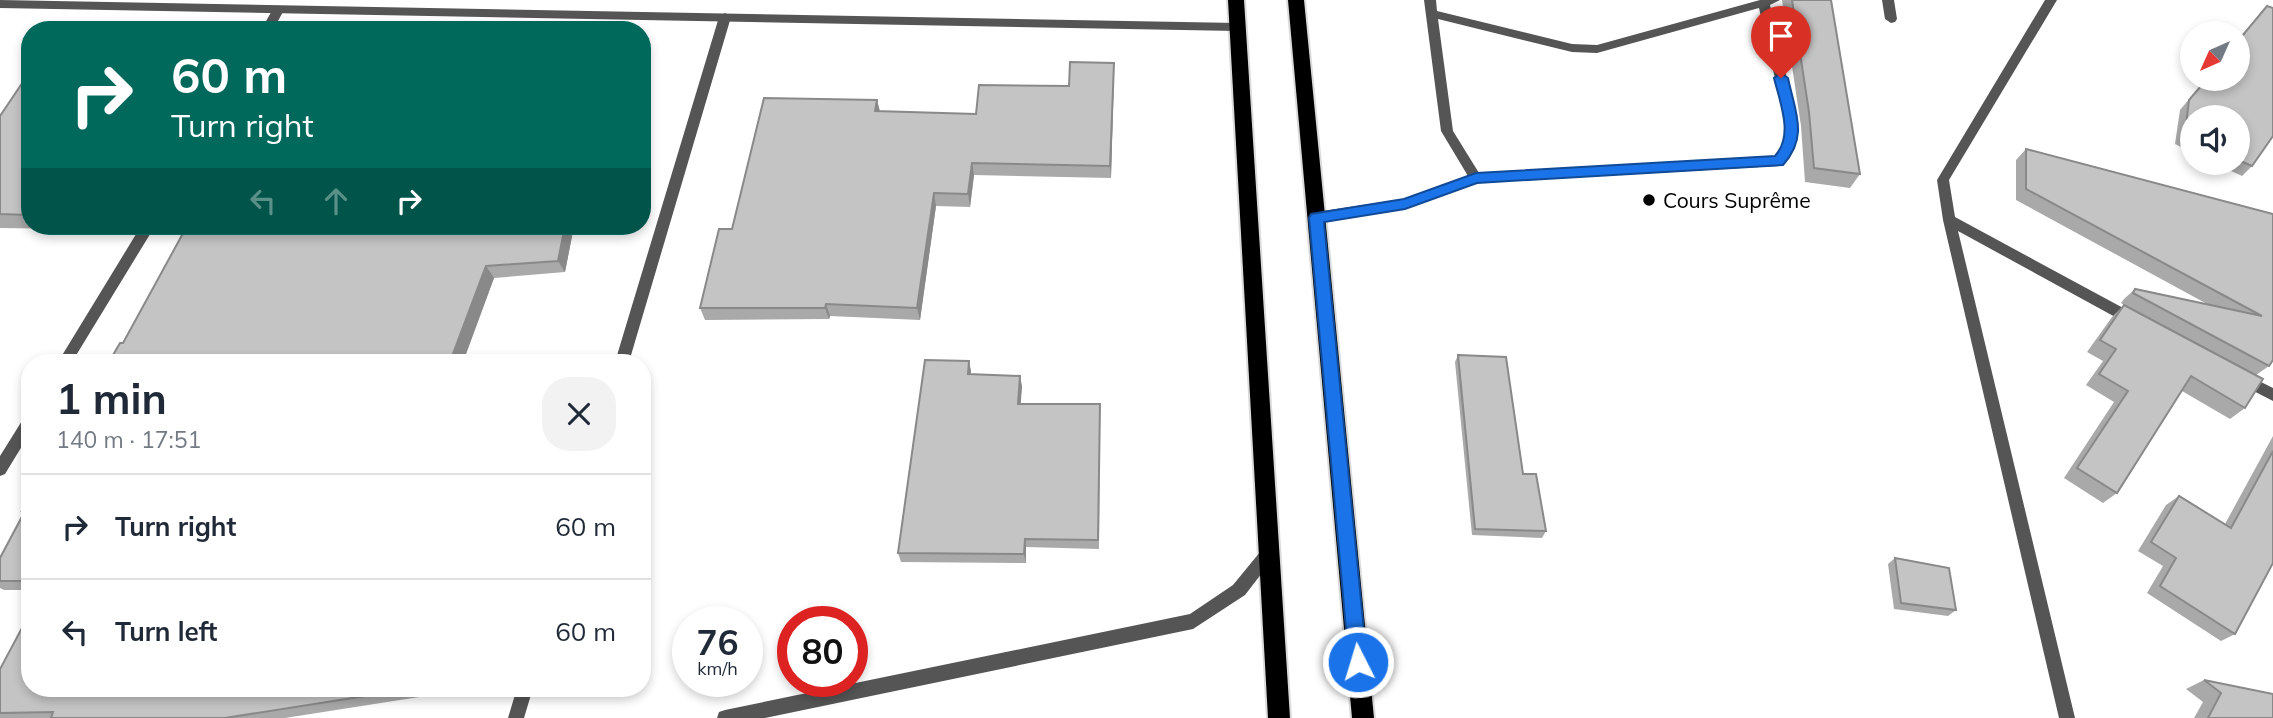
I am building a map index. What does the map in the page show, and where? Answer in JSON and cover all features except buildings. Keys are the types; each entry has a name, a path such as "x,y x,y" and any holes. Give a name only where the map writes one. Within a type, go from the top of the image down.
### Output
{"highway":[{"path":"1236,0 1279,718"},
{"path":"1296,0 1363,718"}],"street":[{"path":"1888,0 1891,19"},
{"path":"2051,0 1943,180 1949,220 2067,718"},
{"path":"1316,218 1405,204 1476,178 1778,161 1790,149 1792,127 1769,1 1597,49 1572,48 1430,6 1447,131 1476,178"},
{"path":"0,5 1237,27"},
{"path":"272,21 278,10"},
{"path":"624,354 725,18"},
{"path":"1949,220 2141,324"},
{"path":"70,354 143,235"},
{"path":"2225,369 2273,395"},
{"path":"0,469 21,435"},
{"path":"725,718 1193,621 1239,590 1271,550"},
{"path":"516,718 522,697"}],"place":[{"name":"Cours Suprême","path":"1649,200"}],"route":[{"path":"1358,662 1316,218 1405,204 1476,178 1778,161 1790,149 1792,127 1781,78"}]}
